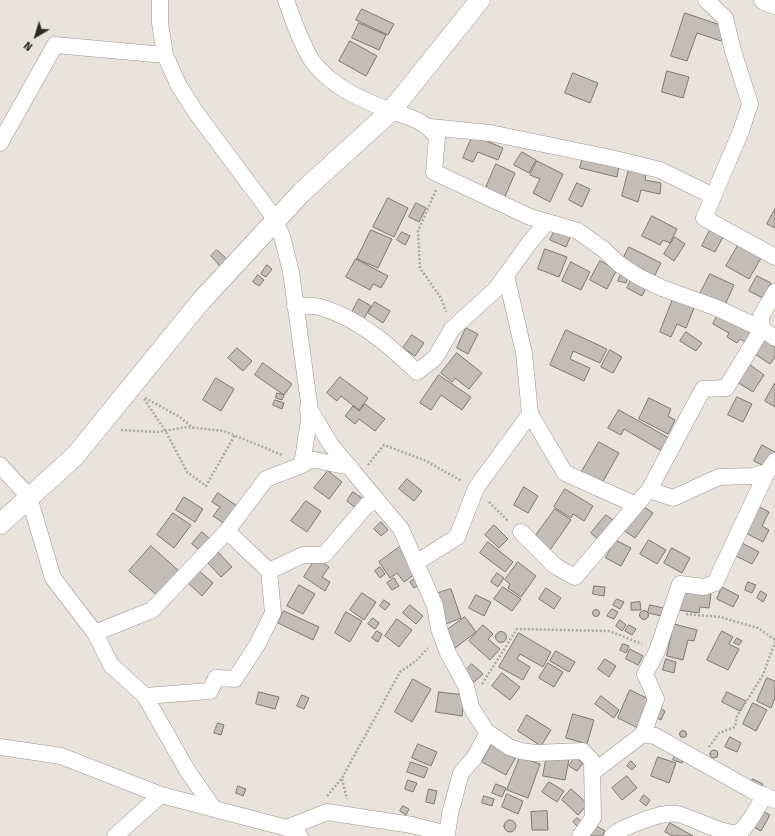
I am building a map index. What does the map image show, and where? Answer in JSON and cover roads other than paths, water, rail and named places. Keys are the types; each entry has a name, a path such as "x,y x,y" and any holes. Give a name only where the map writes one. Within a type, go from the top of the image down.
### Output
{"street":[{"path":"160,0 160,23 165,55 179,86 197,114 270,212 282,236 291,272 308,400 309,420 302,465"},
{"path":"286,0 299,35 312,60 331,80 353,96 418,120 430,127 490,133 660,170 713,196"},
{"path":"0,524 75,456 201,301 302,192 391,111 480,0"},
{"path":"706,0 725,18 733,51 750,104 741,131 704,218 775,257"},
{"path":"764,0 775,4"},
{"path":"0,143 55,45 165,55"},
{"path":"430,127 437,137 434,172 530,217 578,231 603,249 618,264 662,288 717,308 769,333"},
{"path":"295,306 319,306 349,320 389,344 417,372 435,358 452,329 496,289 530,242 547,222"},
{"path":"506,275 524,353 530,414 565,473 636,505"},
{"path":"769,333 761,316 775,292"},
{"path":"521,532 555,566 575,577 649,490 703,389 726,388 769,333"},
{"path":"308,400 317,423 331,445 401,529 435,606 441,635 448,653 466,686 471,707 486,731 509,747 521,751 535,753 583,751 592,761 593,818 580,836"},
{"path":"416,563 457,537 476,488 530,414"},
{"path":"95,633 152,610 227,531 266,479 302,465 307,461 316,460 350,467"},
{"path":"0,465 29,497 54,578 95,633 111,665 145,696 187,770 214,809"},
{"path":"649,490 673,498 719,477 754,476 771,467"},
{"path":"592,773 643,734 656,699 645,674 657,650 680,584 704,587 715,583 771,467"},
{"path":"269,571 303,555 324,555 367,506 377,500"},
{"path":"145,696 210,691 216,678 234,679 257,645 273,613 269,571 227,531"},
{"path":"0,747 61,756 161,795 294,832 308,820 327,812 412,825 447,834 450,814 461,773 474,758 485,738 486,731"},
{"path":"612,836 650,818 677,814 710,830 731,836 738,834 745,827 770,797 753,791 655,736 643,734"},
{"path":"115,836 161,795"}]}
